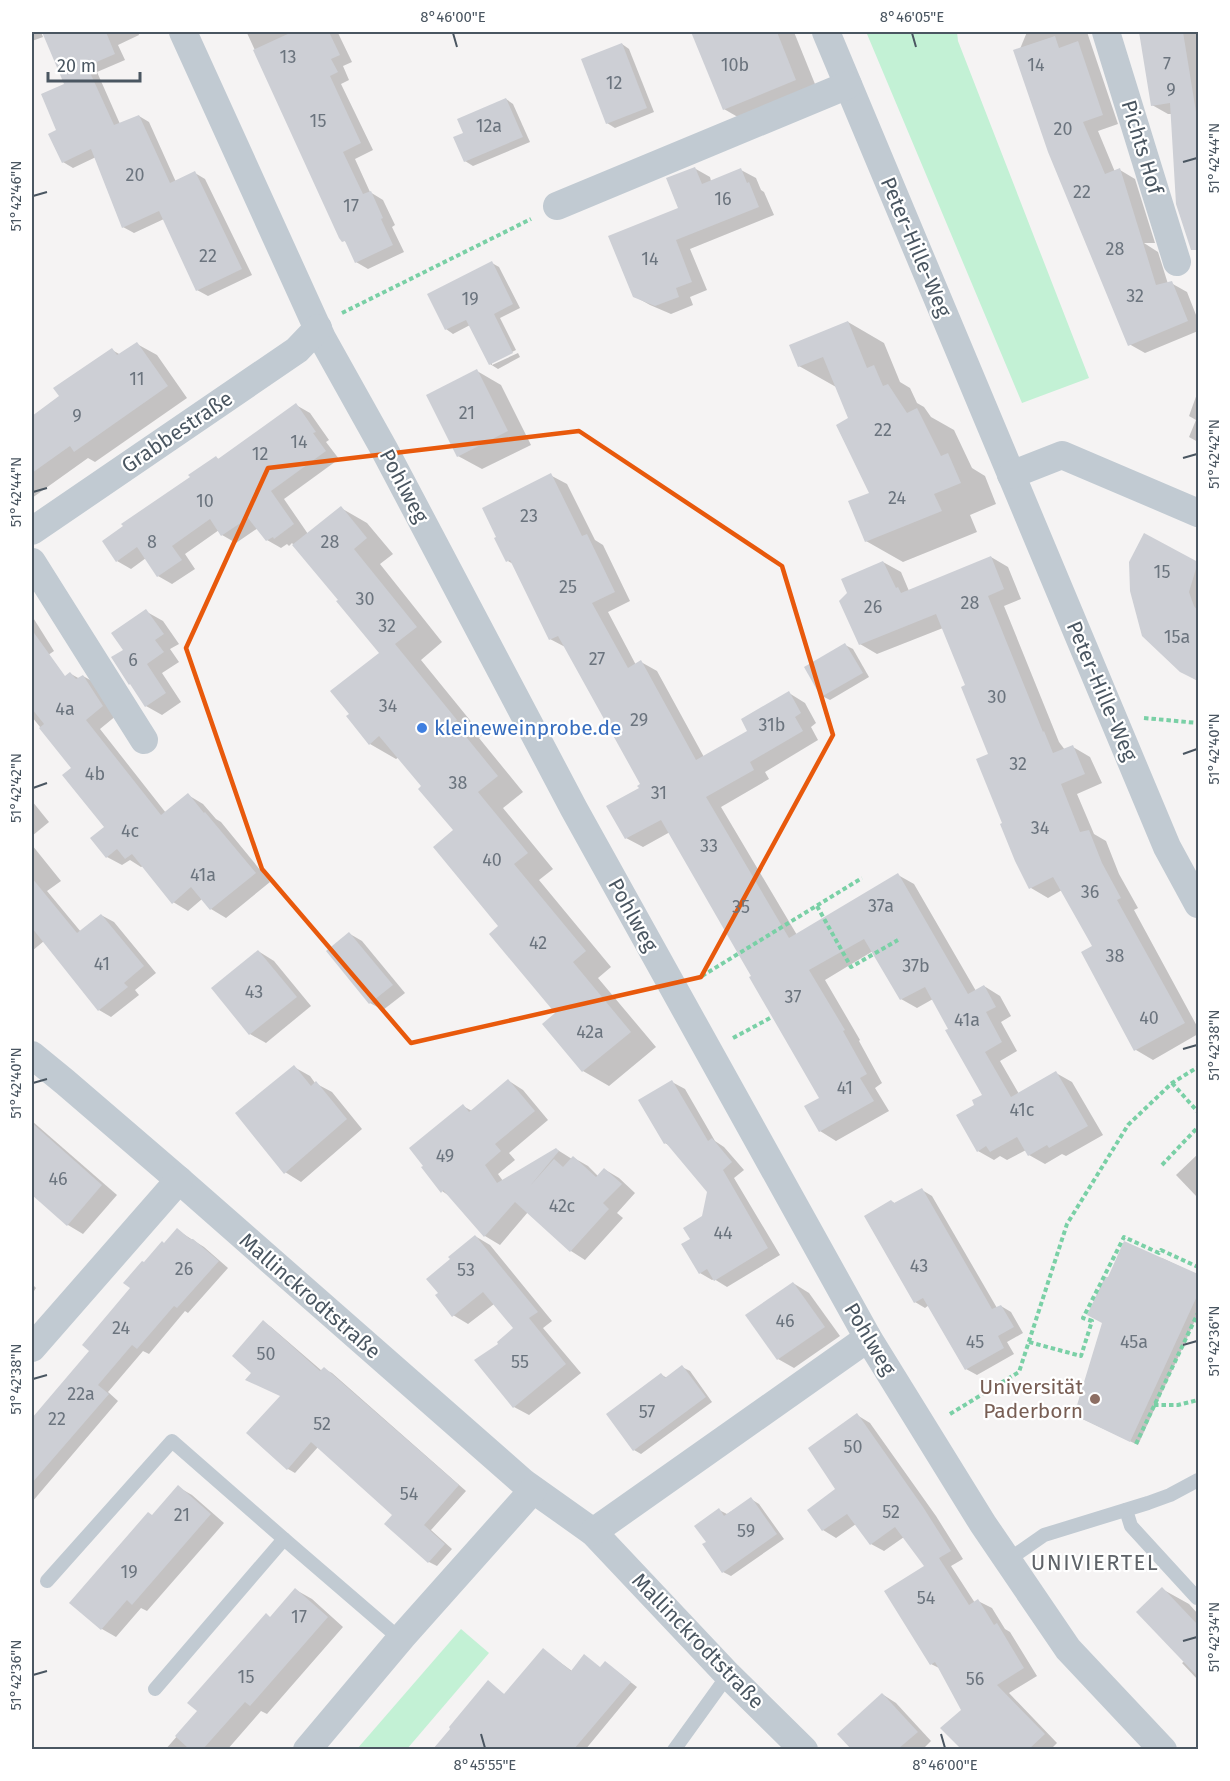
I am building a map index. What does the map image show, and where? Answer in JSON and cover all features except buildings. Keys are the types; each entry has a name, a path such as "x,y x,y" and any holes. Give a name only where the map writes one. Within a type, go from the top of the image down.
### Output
{"street":[{"name":"Pohlweg","path":"183,32 322,338 384,449 569,799 868,1338 983,1524 1068,1649 1163,1749"},
{"name":"Peter-Hille-Weg","path":"826,32 1167,847 1198,904"},
{"name":"Pichts Hof","path":"1106,32 1178,262"},
{"path":"557,206 848,85"},
{"name":"Grabbestraße","path":"32,531 297,350 318,328"},
{"path":"1011,475 1062,456 1198,513"},
{"path":"32,562 144,740"},
{"name":"Mallinckrodtstraße","path":"32,1055 179,1180 533,1490 593,1532 728,1675 804,1749"},
{"path":"32,1348 179,1180"},
{"path":"593,1532 868,1338"},
{"path":"307,1749 402,1637 533,1490"}],"lane":[{"path":"47,1581 172,1441 392,1632 402,1637"},
{"path":"1008,1560 1044,1535 1170,1495 1198,1480"},
{"path":"1126,1510 1131,1526 1197,1598"},
{"path":"155,1689 284,1539"},
{"path":"674,1749 728,1675"}],"path":[{"path":"318,328 351,308 557,206"},
{"path":"1143,718 1198,723"},
{"path":"676,993 862,878"},
{"path":"817,906 851,968 898,940"},
{"path":"733,1038 772,1017"},
{"path":"944,1417 1019,1372 1067,1224 1128,1125 1172,1083 1198,1067"},
{"path":"1172,1083 1198,1112"},
{"path":"1162,1165 1198,1127"},
{"path":"1029,1342 1081,1356 1092,1321 1083,1318 1124,1237 1159,1253 1161,1250 1198,1268"},
{"path":"1136,1444 1198,1313"},
{"path":"1154,1405 1178,1405 1198,1400"}],"highlighted area":[{"path":"579,431 782,566 833,735 701,977 411,1043 262,869 186,648 268,468"}],"green space":[{"path":"875,32 957,32 958,41 1089,378 1022,403 867,34"},
{"path":"461,1629 489,1653 407,1749 357,1749"}],"place":[{"name":"kleineweinprobe.de","path":"422,728"},
{"name":"Universität Paderborn","path":"1095,1399"}],"district":[{"name":"UNIVIERTEL","path":"1095,1562"}]}
